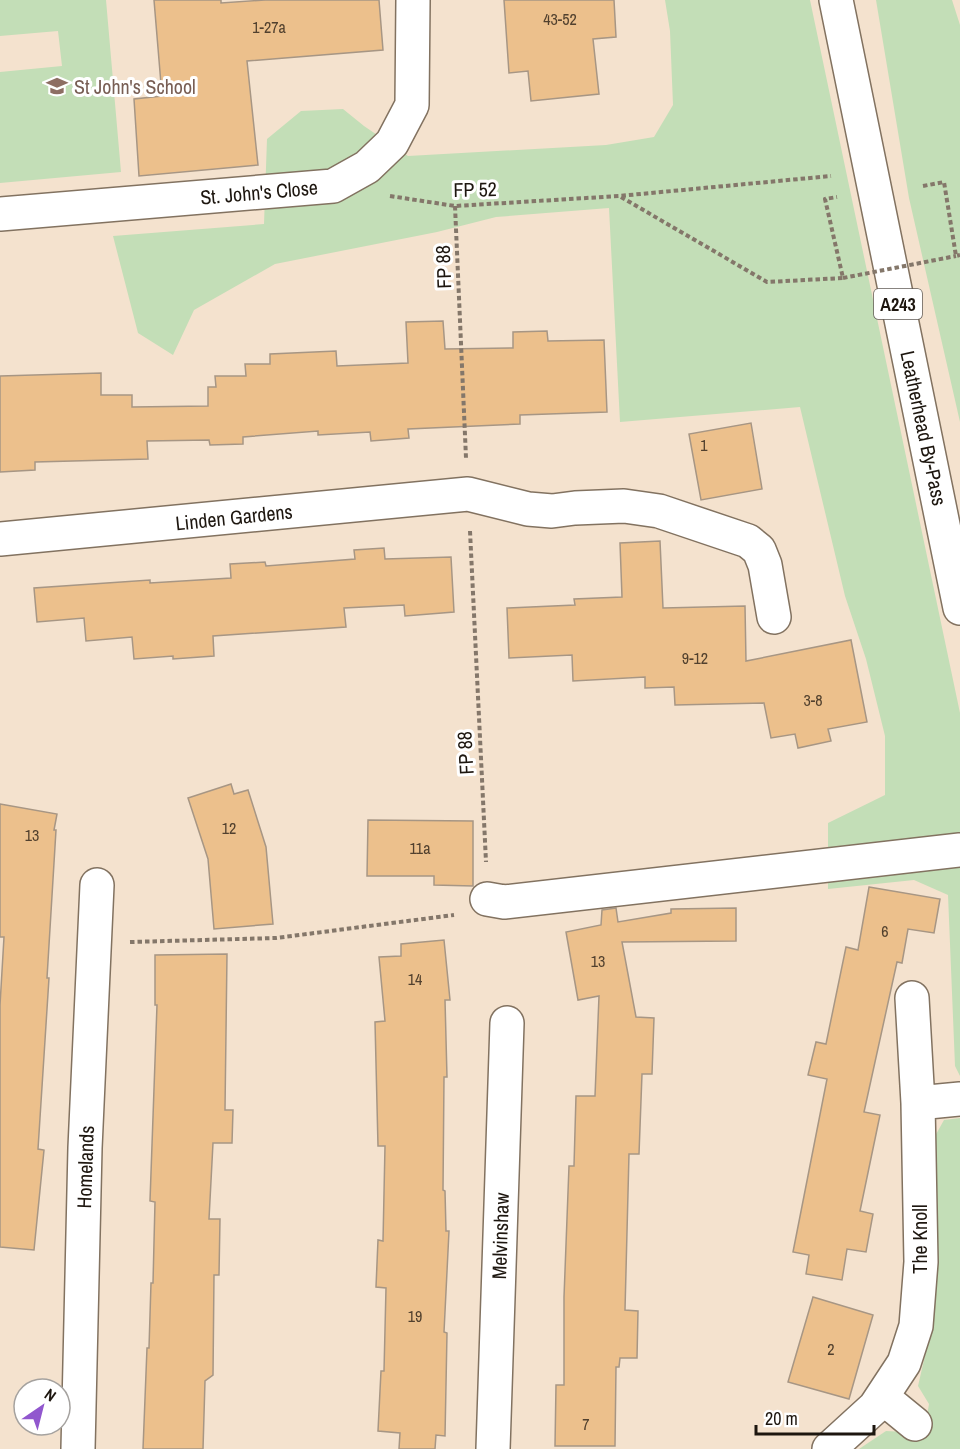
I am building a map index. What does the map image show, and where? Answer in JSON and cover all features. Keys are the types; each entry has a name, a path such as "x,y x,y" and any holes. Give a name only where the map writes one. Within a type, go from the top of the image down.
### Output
{"main road":[{"name":"St. John's Close","path":"0,214 333,186 367,167 392,143 412,105 413,0"},
{"name":"Leatherhead By-Pass","path":"836,0 960,608"},
{"name":"Linden Gardens","path":"0,539 468,494 528,509 552,511 624,506 659,511 748,541 759,550 765,565 774,616"},
{"path":"488,899 504,902 960,850"},
{"name":"Homelands","path":"78,1449 85,1148 97,885"},
{"name":"The Knoll","path":"829,1449 875,1407 904,1363 916,1326 921,1262 918,1102 912,998"},
{"name":"Melvinshaw","path":"493,1449 507,1023"},
{"path":"918,1102 960,1099"},
{"path":"882,1397 915,1424"}],"path":[{"name":"FP 52","path":"389,196 455,206 619,196 831,176"},
{"path":"619,196 767,282 843,279 958,256 944,182 923,186"},
{"path":"837,197 825,199 843,279"},
{"name":"FP 88","path":"455,206 488,899"},
{"path":"94,943 276,938 452,916 488,899"}],"green space":[{"name":"St John's School","path":"0,0 106,0 121,172 0,183 0,72 62,66 58,31 0,36"},
{"path":"665,0 810,0 960,713 960,1076 955,1066 948,895 914,880 828,889 828,823 885,795 885,736 866,659 845,596 800,407 620,422 609,208 496,217 437,232 275,264 194,310 173,355 138,333 113,236 264,224 267,139 301,111 343,109 408,156 606,145 654,137 673,105 670,31"},
{"path":"876,0 952,0 960,25 960,422 909,198"},
{"path":"960,1118 960,1449 859,1449 886,1431 924,1433 929,1404 918,1386 927,1347 931,1212 930,1145 944,1120"}],"building":[{"path":"154,0 221,0 221,3 265,0 379,0 383,50 247,61 258,165 139,176 134,99 162,96"},
{"path":"504,0 614,0 616,37 593,39 599,94 531,101 528,71 509,73"},
{"path":"443,321 445,349 513,348 513,332 547,331 548,341 604,340 607,412 520,415 520,424 408,429 409,438 371,441 370,432 318,435 318,431 243,437 243,444 210,445 209,440 147,441 148,459 35,462 35,470 0,472 0,376 101,373 101,395 132,395 132,407 208,406 208,387 216,387 215,376 246,376 245,364 270,364 270,354 336,351 337,366 408,363 406,322"},
{"path":"751,423 762,489 701,500 689,434"},
{"path":"660,541 663,608 745,606 746,661 851,640 867,722 828,729 831,741 798,748 795,734 771,738 764,703 675,705 674,687 645,688 645,677 573,681 572,655 509,658 507,608 575,605 574,599 622,597 620,543"},
{"path":"384,548 385,559 451,557 454,612 405,616 404,605 344,608 346,627 213,636 214,656 173,659 173,656 134,659 132,637 86,641 84,618 37,622 34,588 150,580 150,583 231,578 230,564 265,562 266,566 355,559 354,550"},
{"path":"231,784 234,794 248,790 266,847 273,924 214,929 208,859 188,798"},
{"path":"0,804 57,814 54,830 56,830 47,978 49,978 38,1149 44,1150 34,1250 0,1247 0,1005 4,937 0,937"},
{"path":"368,820 473,821 473,886 434,885 434,876 367,876"},
{"path":"869,887 940,899 934,933 908,929 902,963 897,962 864,1112 880,1115 860,1211 873,1214 866,1252 847,1249 842,1280 806,1274 809,1255 793,1252 827,1079 808,1075 816,1042 826,1044 846,947 858,950"},
{"path":"616,908 618,922 671,913 671,909 736,908 736,941 622,942 636,1017 654,1018 652,1074 642,1074 639,1154 629,1154 625,1310 638,1311 637,1358 620,1358 619,1367 616,1367 615,1446 555,1446 556,1385 564,1385 564,1297 569,1166 574,1166 576,1096 595,1096 599,996 578,1000 566,932 601,925 602,910"},
{"path":"444,940 450,1000 445,1000 447,1077 444,1077 443,1190 445,1191 446,1231 449,1231 444,1332 447,1333 445,1436 436,1435 435,1449 399,1449 400,1433 378,1431 381,1371 384,1371 386,1288 376,1287 378,1240 383,1241 385,1146 378,1146 375,1022 385,1021 379,957 401,956 401,944"},
{"path":"227,954 225,1110 233,1110 232,1143 213,1143 209,1219 220,1219 219,1275 214,1275 213,1375 205,1381 203,1449 143,1449 147,1348 149,1348 151,1283 153,1283 155,1202 150,1201 157,1005 155,1005 155,955"},
{"path":"813,1297 873,1315 849,1399 788,1382"}],"place":[{"name":"St John's School","path":"57,86"}]}
